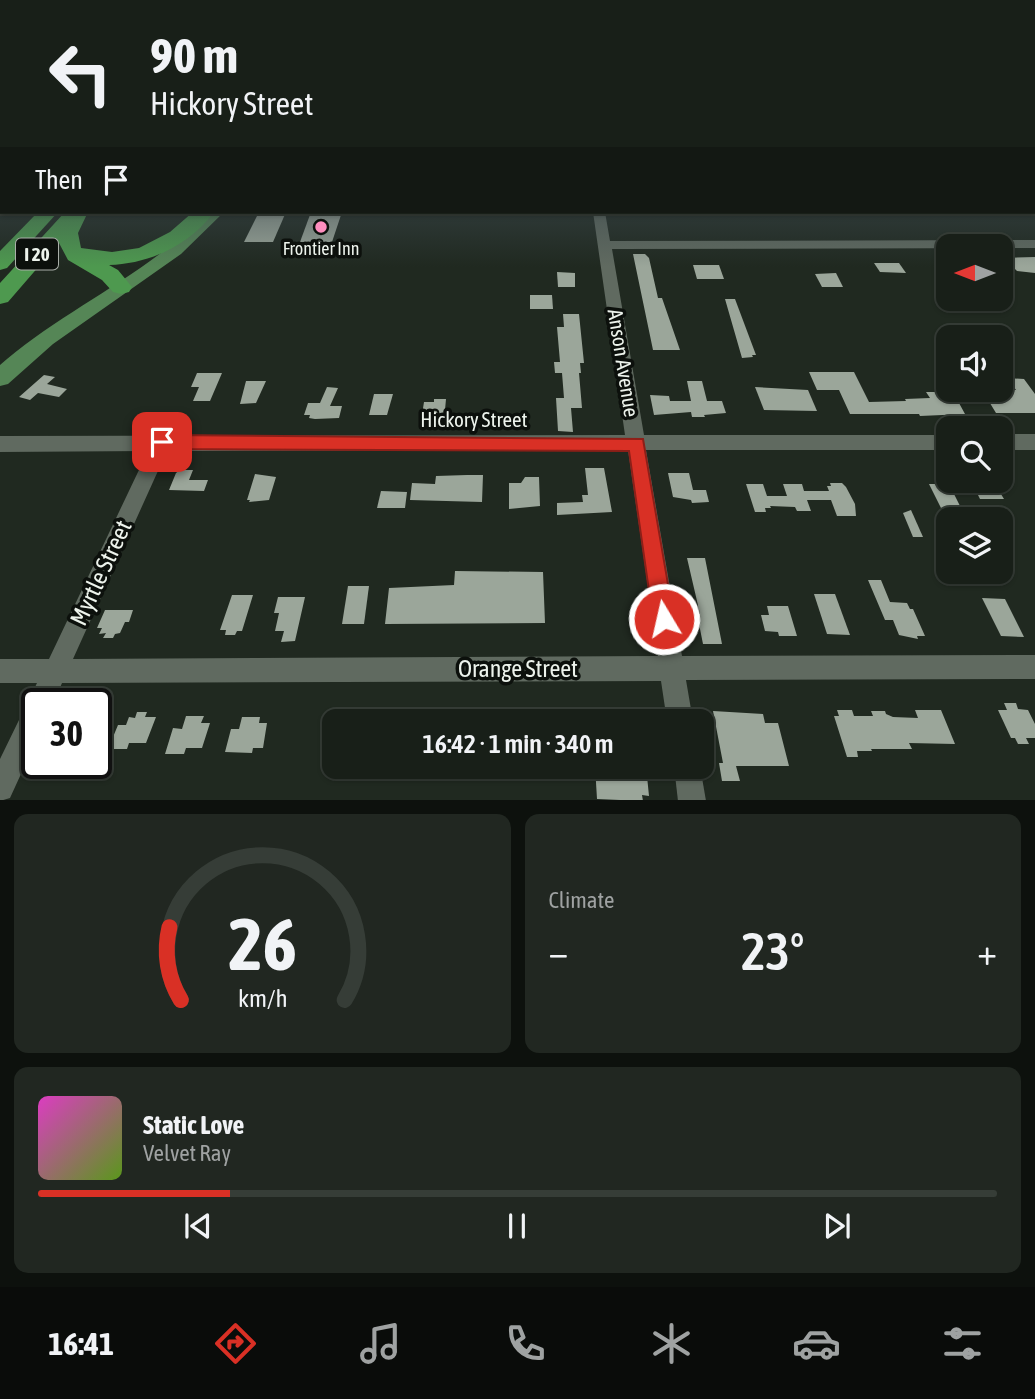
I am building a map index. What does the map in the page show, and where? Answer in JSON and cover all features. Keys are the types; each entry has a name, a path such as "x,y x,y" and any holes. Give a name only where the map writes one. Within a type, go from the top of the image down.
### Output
{"highway":[{"path":"0,243 46,214"},
{"name":"I 20","path":"0,263 46,214"},
{"name":"I 20","path":"0,297 74,214"},
{"path":"75,214 67,241 75,255 110,275 121,287"},
{"path":"75,255 108,260 153,251 169,243 202,214"}],"main road":[{"path":"0,379 41,341 180,247 204,227 214,214"}],"street":[{"name":"Anson Avenue","path":"599,214 678,709"},
{"path":"604,244 1035,244"},
{"name":"Myrtle Street","path":"47,688 162,442"},
{"name":"Hickory Street","path":"0,444 936,442"},
{"path":"1013,442 1035,442"},
{"name":"Orange Street","path":"0,671 1035,667"},
{"path":"0,788 21,744"},
{"path":"689,779 692,800"}],"building":[{"name":"Frontier Inn","path":"258,214 285,214 273,242 244,242"},
{"name":"Frontier Inn","path":"310,214 341,214 332,242 300,242"},
{"path":"633,254 645,254 649,258 658,298 662,298 680,350 653,350"},
{"path":"1035,257 1035,273 1017,271 1013,267 1013,258"},
{"path":"874,263 899,263 906,273 880,272"},
{"path":"693,265 719,265 724,279 697,279"},
{"path":"557,272 575,273 575,287 558,287"},
{"path":"836,273 843,287 822,287 815,274"},
{"path":"530,295 552,295 553,309 530,309"},
{"path":"725,299 735,299 756,355 752,355 753,357 742,358"},
{"path":"563,314 579,314 584,363 580,363 579,373 582,408 571,408 573,432 558,431 556,398 564,398 562,373 555,373 554,362 560,362 557,327 564,327"},
{"path":"809,372 854,372 869,402 930,398 926,392 936,392 936,402 959,403 965,414 850,414 839,390 817,390"},
{"path":"197,373 222,373 210,401 193,401 199,387 191,387"},
{"path":"44,375 55,377 47,384 67,389 59,397 38,393 30,400 19,397"},
{"path":"1013,378 1024,379 1035,394 1035,413 996,413 989,402 1013,402 1013,390 1016,390"},
{"path":"246,381 266,381 256,403 240,404"},
{"path":"687,381 702,381 707,401 722,401 726,413 704,415 705,417 692,417 691,412 654,415 650,395 669,396 670,401 691,401"},
{"path":"327,387 338,388 330,406 342,406 339,418 315,419 304,415 308,403 320,403"},
{"path":"755,387 808,390 817,411 764,410"},
{"path":"374,394 393,394 387,415 369,415"},
{"path":"434,399 446,399 444,421 421,421 424,402 434,402"},
{"path":"585,468 604,468 612,512 557,515 557,503 583,502 582,495 588,495"},
{"path":"180,470 193,470 189,480 208,480 204,491 169,490"},
{"path":"668,473 689,473 693,490 706,490 709,502 692,503 691,500 673,497"},
{"path":"255,474 276,477 269,500 247,500"},
{"path":"483,475 482,502 410,500 412,483 435,484 436,476"},
{"path":"525,477 539,477 540,506 509,509 509,483 521,483"},
{"path":"830,483 842,483 846,487 855,504 856,516 837,516 831,500 807,500 811,511 770,506 771,508 765,508 766,512 755,512 746,484 763,484 767,496 787,496 783,484 802,484 804,491 829,491 827,486 831,486"},
{"path":"929,484 936,484 936,493 954,493 960,507 940,507"},
{"path":"381,491 407,492 405,508 377,508"},
{"path":"977,493 1000,493 1004,499 980,499"},
{"path":"911,510 923,537 913,537 903,513"},
{"path":"687,558 705,558 722,644 703,644 697,614 700,614"},
{"path":"455,571 543,572 545,623 385,624 389,588 454,585"},
{"path":"868,580 881,580 890,602 907,603 910,609 913,609 925,636 917,636 918,639 899,635 893,620 885,620"},
{"path":"348,586 369,586 364,624 342,624"},
{"path":"814,594 835,594 850,635 827,634"},
{"path":"232,595 253,595 242,631 237,631 235,635 225,635 226,630 220,630"},
{"path":"278,597 305,597 295,641 281,642 284,631 275,631 279,613 274,613"},
{"path":"982,598 1005,599 1024,637 1001,636"},
{"path":"767,606 788,606 797,636 779,636 778,632 765,631 761,615 769,615"},
{"path":"105,610 133,610 129,622 125,622 120,633 113,638 103,638 106,633 99,634 102,628 97,628"},
{"path":"1004,703 1016,703 1018,709 1028,710 1035,724 1035,738 1026,738 1029,744 1018,744 1015,738 1011,738 998,710 1007,710"},
{"path":"837,710 852,710 854,716 873,716 871,711 885,711 893,717 918,718 915,710 941,710 955,744 909,743 912,749 871,749 872,751 857,751 858,757 847,757 834,716 839,716"},
{"path":"714,711 763,714 765,723 778,723 789,766 736,766 740,781 722,781 719,763 723,763"},
{"path":"137,712 147,712 145,717 156,717 146,743 129,743 127,749 112,749 112,739 118,725 126,725 129,717 135,718"},
{"path":"186,716 204,716 201,723 210,723 202,748 186,748 184,754 165,754 173,728 182,729"},
{"path":"242,717 260,717 259,723 267,723 263,748 253,748 252,753 225,752 231,729 239,729"},
{"path":"596,779 647,779 649,796 642,795 643,800 597,799"}],"place":[{"name":"Frontier Inn","path":"321,227"}],"route":[{"path":"162,442 637,444 664,619"}]}
